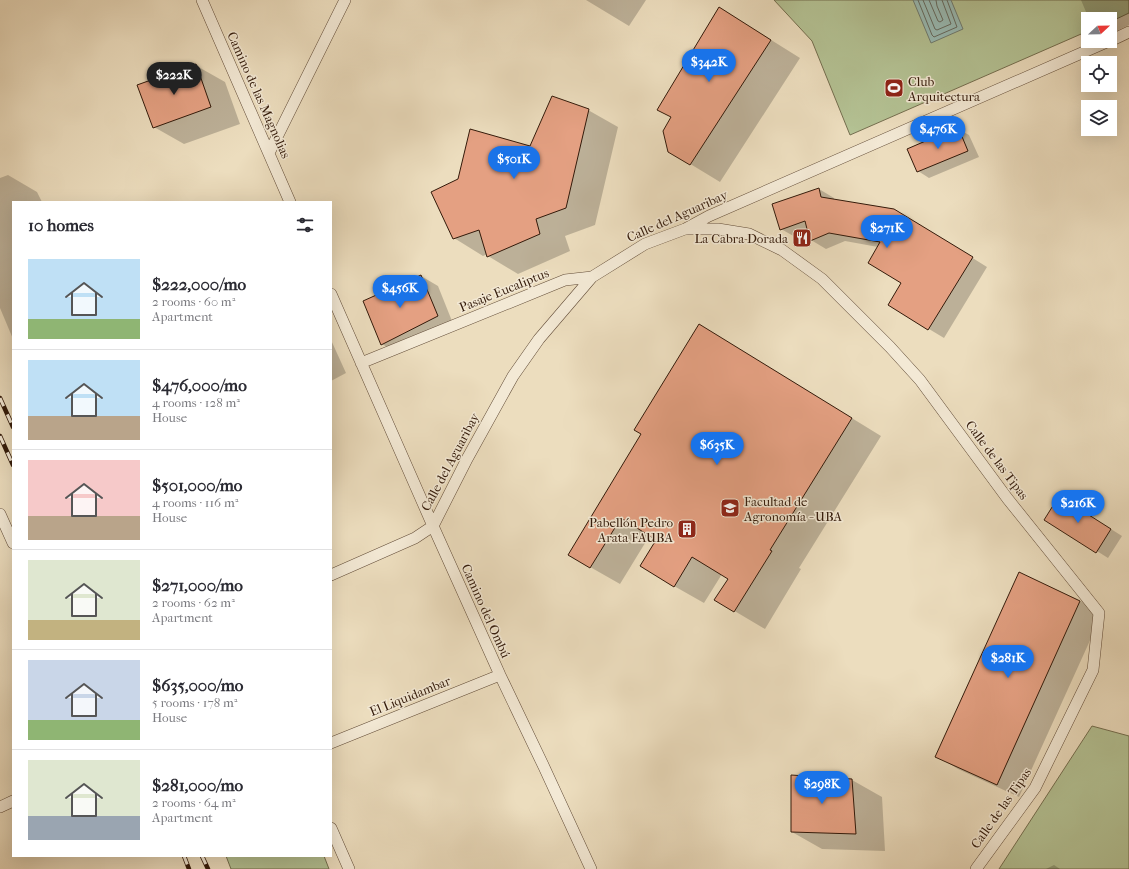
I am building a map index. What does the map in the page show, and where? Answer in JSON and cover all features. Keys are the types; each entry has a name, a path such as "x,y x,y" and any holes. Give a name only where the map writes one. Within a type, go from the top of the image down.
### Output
{"lane":[{"name":"Camino de las Magnolias","path":"202,0 290,201"},
{"path":"269,153 345,0"},
{"name":"Calle del Aguaribay","path":"1117,38 1129,32"},
{"name":"Calle del Aguaribay","path":"332,575 414,538 432,526 512,376 539,339 592,277 645,244 685,229 708,216 1094,48"},
{"name":"Calle de las Tipas","path":"685,229 718,229 750,234 782,250 822,279 920,380 1007,498 1099,613 1093,670 1035,788 976,869"},
{"name":"Pasaje Eucaliptus","path":"361,363 565,280 592,277"},
{"path":"332,296 361,363"},
{"name":"Camino del Ombú","path":"361,363 432,526 500,676 591,869"},
{"path":"0,514 12,541"},
{"name":"El Liquidambar","path":"332,744 500,676"},
{"path":"0,807 12,801"},
{"path":"332,830 349,869"}],"green space":[{"name":"Club Arquitectura","path":"774,0 1129,0 1129,13 1117,19 1117,12 1081,12 1081,34 850,135 812,41"},
{"path":"1092,726 1129,736 1129,869 999,869"},
{"path":"226,857 324,857 329,869 231,869"}],"water":[{"path":"913,0 951,0 963,29 931,43"}],"building":[{"path":"719,7 771,40 690,165 668,152 663,131 671,117 657,110"},
{"path":"196,64 211,107 153,128 137,85"},
{"path":"552,96 589,109 566,208 536,219 540,234 487,257 479,230 453,239 431,192 458,179 470,129 530,146"},
{"path":"958,127 968,151 917,172 907,149"},
{"path":"819,188 821,197 894,209 973,257 928,330 888,305 901,283 868,263 880,242 829,233 810,241 805,221 780,230 772,204"},
{"path":"421,275 438,316 381,345 363,301"},
{"path":"699,324 852,418 770,550 772,551 734,612 714,600 728,579 692,557 674,587 640,566 656,540 621,518 590,568 568,555 641,434 634,430"},
{"path":"1059,496 1111,529 1096,553 1044,520"},
{"path":"1019,572 1080,601 997,785 935,757"},
{"path":"791,775 852,779 856,834 791,832"}],"railway":[{"path":"0,398 12,425"},
{"path":"0,436 12,463"},
{"path":"184,857 189,869"},
{"path":"202,857 208,869"}],"place":[{"name":"Club Arquitectura","path":"894,88"},
{"name":"La Cabra Dorada","path":"802,238"},
{"name":"Facultad de Agronomía - UBA","path":"730,508"},
{"name":"Pabellón Pedro Arata FAUBA","path":"687,529"}]}
